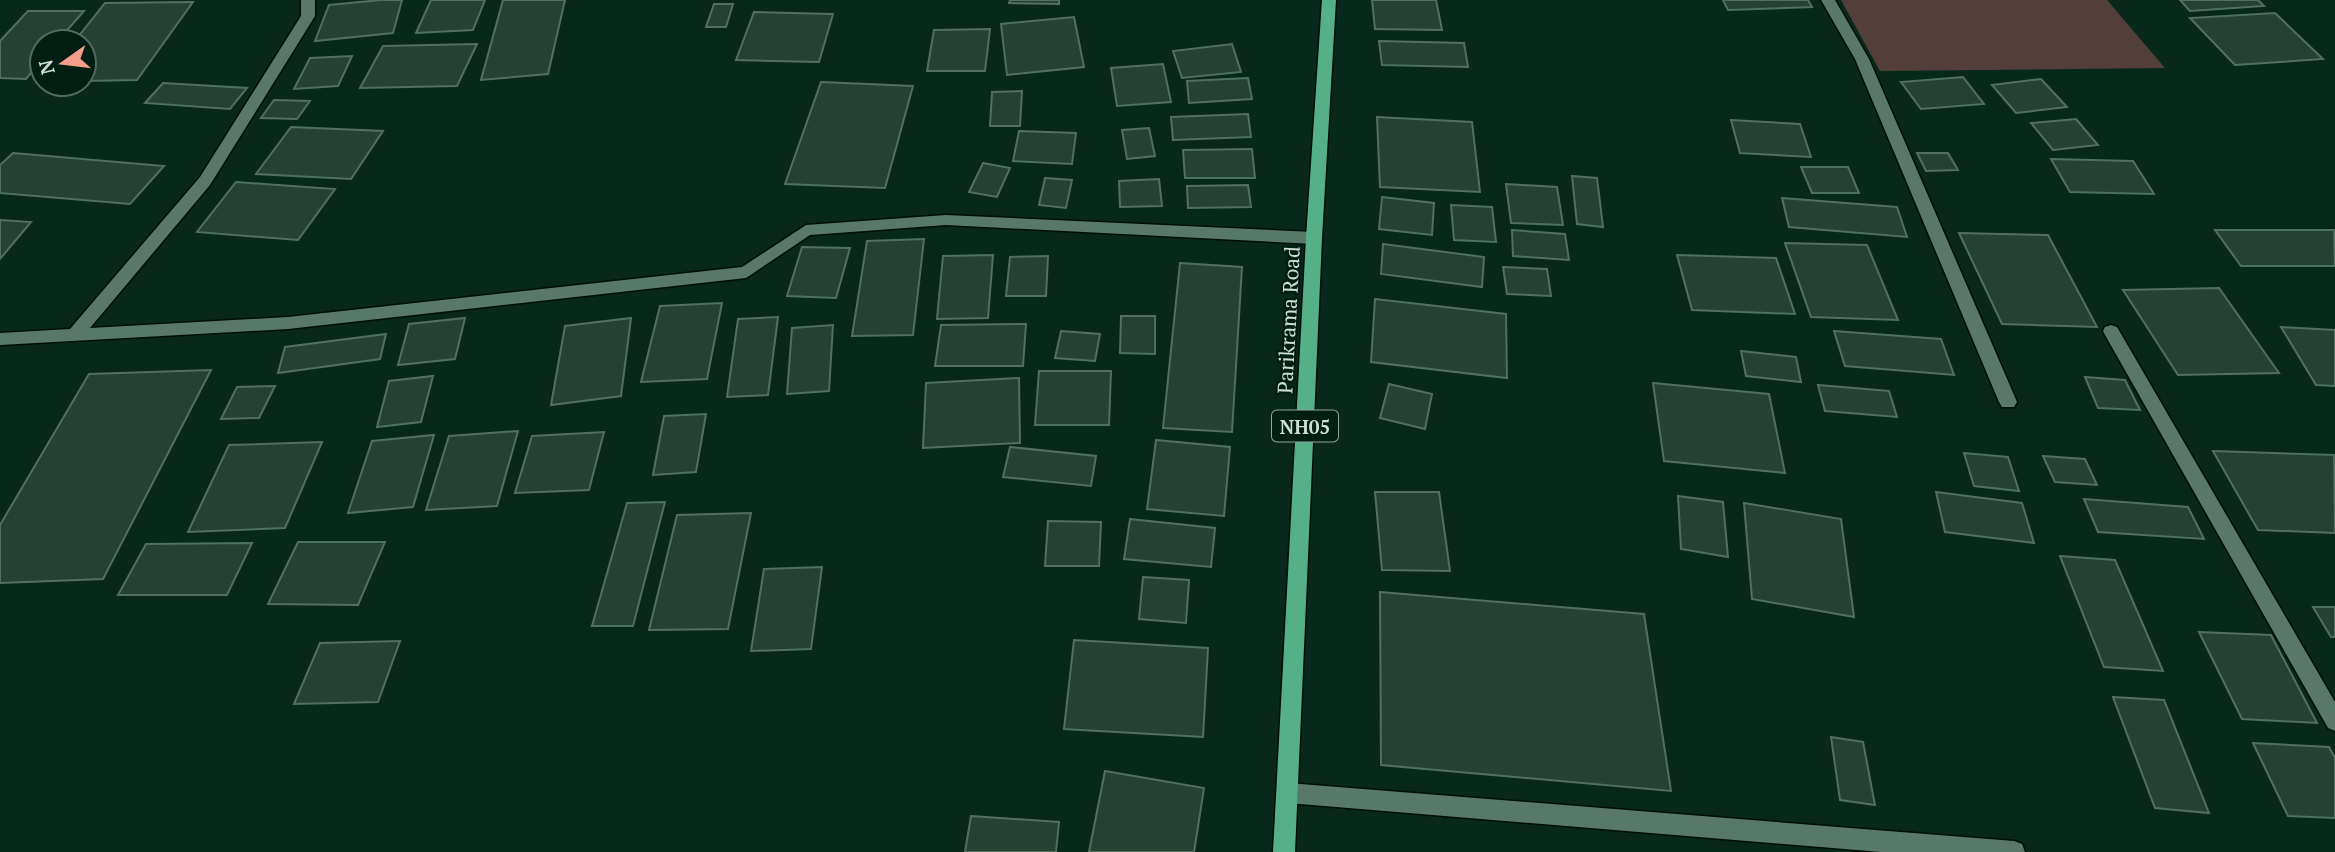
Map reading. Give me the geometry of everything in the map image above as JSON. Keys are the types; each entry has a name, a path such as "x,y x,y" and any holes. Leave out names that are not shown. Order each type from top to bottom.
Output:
{"main road":[{"name":"Parikrama Road","path":"1284,852 1314,238 1329,0"}],"street":[{"path":"74,335 205,181 308,16 308,0"},
{"path":"1828,0 1862,59 2008,402"},
{"path":"0,339 288,323 746,272 806,230 933,220 1314,238"},
{"path":"2111,331 2335,721"},
{"path":"1288,793 2014,852"}],"shaded area":[{"path":"1841,0 2107,0 2165,68 1880,71"}],"building":[{"path":"402,0 393,33 315,41 329,5"},
{"path":"431,0 485,0 473,30 416,33"},
{"path":"503,0 565,0 548,74 481,80"},
{"path":"1010,0 1059,0 1059,4 1009,3"},
{"path":"1372,0 1436,0 1442,30 1375,29"},
{"path":"1723,0 1808,0 1812,7 1728,10"},
{"path":"2180,0 2258,0 2264,6 2190,11"},
{"path":"193,2 137,80 98,81 98,28 85,28 105,3"},
{"path":"714,4 733,4 726,27 706,27"},
{"path":"28,11 84,11 69,28 28,28 26,79 0,78 0,41"},
{"path":"754,12 833,14 819,62 736,60"},
{"path":"2275,13 2323,59 2235,65 2190,18"},
{"path":"1074,17 1084,67 1007,75 1001,24"},
{"path":"990,29 985,71 927,71 934,30"},
{"path":"1379,41 1464,43 1468,67 1382,65"},
{"path":"477,44 457,86 360,88 383,46"},
{"path":"1232,44 1241,72 1182,78 1173,51"},
{"path":"352,56 338,86 294,89 310,58"},
{"path":"1163,64 1171,102 1117,106 1111,68"},
{"path":"1963,77 1984,104 1921,109 1901,82"},
{"path":"1248,78 1252,99 1189,103 1187,81"},
{"path":"2041,79 2067,107 2016,113 1992,85"},
{"path":"821,82 913,86 885,188 785,184"},
{"path":"163,83 247,88 230,109 145,103"},
{"path":"1022,91 1020,126 990,126 992,92"},
{"path":"274,100 310,101 297,119 261,118"},
{"path":"1248,114 1251,137 1173,140 1171,117"},
{"path":"1377,117 1472,122 1480,192 1380,187"},
{"path":"2076,119 2098,145 2053,150 2031,123"},
{"path":"1731,120 1800,124 1811,157 1740,153"},
{"path":"291,127 383,131 351,179 256,174"},
{"path":"1149,128 1155,156 1127,159 1122,130"},
{"path":"1019,131 1076,133 1072,164 1013,161"},
{"path":"1252,149 1255,178 1185,178 1183,150"},
{"path":"13,153 164,166 130,204 0,193 0,165"},
{"path":"1917,153 1948,153 1958,170 1926,171"},
{"path":"2051,159 2133,161 2154,194 2070,192"},
{"path":"983,163 1010,168 997,197 969,192"},
{"path":"1801,167 1848,167 1859,193 1812,193"},
{"path":"1572,176 1597,178 1603,227 1577,224"},
{"path":"1045,178 1072,180 1066,208 1039,205"},
{"path":"1159,179 1162,206 1120,207 1119,181"},
{"path":"236,182 335,189 298,240 197,232"},
{"path":"1506,184 1557,187 1563,225 1511,223"},
{"path":"1248,185 1251,207 1188,208 1187,186"},
{"path":"1382,197 1434,203 1432,235 1379,229"},
{"path":"1782,198 1897,207 1907,237 1789,227"},
{"path":"1451,205 1492,207 1496,242 1454,240"},
{"path":"0,220 31,222 0,259"},
{"path":"1512,230 1565,234 1569,260 1513,256"},
{"path":"2215,230 2334,230 2335,266 2241,266"},
{"path":"1959,233 2048,235 2097,327 2002,324"},
{"path":"924,239 913,335 852,336 867,241"},
{"path":"1785,243 1867,245 1898,320 1811,317"},
{"path":"1383,244 1484,257 1482,287 1381,274"},
{"path":"802,247 850,248 836,298 787,296"},
{"path":"993,255 988,318 937,319 943,256"},
{"path":"1677,255 1776,258 1795,314 1692,310"},
{"path":"1048,256 1046,296 1006,296 1010,257"},
{"path":"1180,263 1242,267 1232,432 1163,428"},
{"path":"1503,267 1547,269 1551,296 1507,294"},
{"path":"2219,288 2279,373 2178,375 2123,290"},
{"path":"1375,299 1506,314 1507,378 1371,362"},
{"path":"722,303 707,379 641,382 660,306"},
{"path":"1121,316 1155,316 1155,354 1120,353"},
{"path":"778,317 768,395 727,397 738,319"},
{"path":"465,318 455,359 398,365 409,324"},
{"path":"631,318 621,396 551,405 565,326"},
{"path":"1026,324 1023,366 935,366 941,325"},
{"path":"833,325 829,391 787,394 792,328"},
{"path":"2281,327 2335,330 2335,386 2316,385"},
{"path":"1061,331 1100,334 1095,361 1055,358"},
{"path":"1834,331 1941,339 1954,375 1845,366"},
{"path":"386,334 380,359 278,373 285,347"},
{"path":"1741,351 1796,357 1801,382 1746,376"},
{"path":"211,370 103,579 0,583 0,525 89,374"},
{"path":"1039,371 1111,371 1109,425 1035,425"},
{"path":"433,376 421,422 377,427 389,381"},
{"path":"2085,377 2125,380 2140,410 2098,408"},
{"path":"1019,378 1020,443 923,448 926,383"},
{"path":"1653,383 1769,394 1785,473 1664,461"},
{"path":"1389,384 1432,394 1425,429 1380,418"},
{"path":"1818,385 1889,391 1897,417 1825,411"},
{"path":"275,386 259,418 221,419 237,387"},
{"path":"706,414 696,472 653,475 664,416"},
{"path":"518,431 497,506 426,510 449,436"},
{"path":"604,432 589,490 515,493 532,436"},
{"path":"434,435 413,507 348,513 372,441"},
{"path":"1156,440 1230,447 1224,516 1147,509"},
{"path":"322,442 285,528 188,532 229,445"},
{"path":"1010,447 1096,456 1091,486 1003,477"},
{"path":"2213,451 2334,455 2335,533 2258,530"},
{"path":"1964,453 2008,457 2019,491 1974,486"},
{"path":"2043,456 2085,459 2097,485 2055,482"},
{"path":"1375,492 1439,492 1450,571 1382,570"},
{"path":"1936,492 2022,503 2034,543 1945,532"},
{"path":"1678,496 1723,502 1728,557 1681,549"},
{"path":"2084,499 2188,507 2204,539 2098,532"},
{"path":"665,502 633,626 592,626 627,503"},
{"path":"1744,503 1841,519 1854,617 1752,599"},
{"path":"751,513 728,629 649,630 677,515"},
{"path":"1130,519 1215,528 1211,567 1124,559"},
{"path":"1048,521 1101,522 1099,566 1045,566"},
{"path":"298,542 385,542 358,605 268,604"},
{"path":"252,543 227,595 118,595 146,544"},
{"path":"2060,556 2115,560 2163,671 2104,667"},
{"path":"822,567 811,649 751,651 764,569"},
{"path":"1143,577 1189,580 1186,623 1139,619"},
{"path":"1380,592 1644,614 1671,791 1381,765"},
{"path":"2313,607 2335,607 2335,637 2331,637"},
{"path":"2199,632 2271,635 2317,723 2242,719"},
{"path":"1074,640 1208,648 1203,737 1064,729"},
{"path":"400,641 378,702 294,704 320,643"},
{"path":"2113,697 2164,700 2209,813 2155,808"},
{"path":"1831,737 1863,742 1875,805 1840,800"},
{"path":"2253,743 2329,747 2335,758 2335,818 2288,816"},
{"path":"1105,771 1204,788 1194,852 1089,852"},
{"path":"971,816 1059,822 1056,852 965,852"}]}
